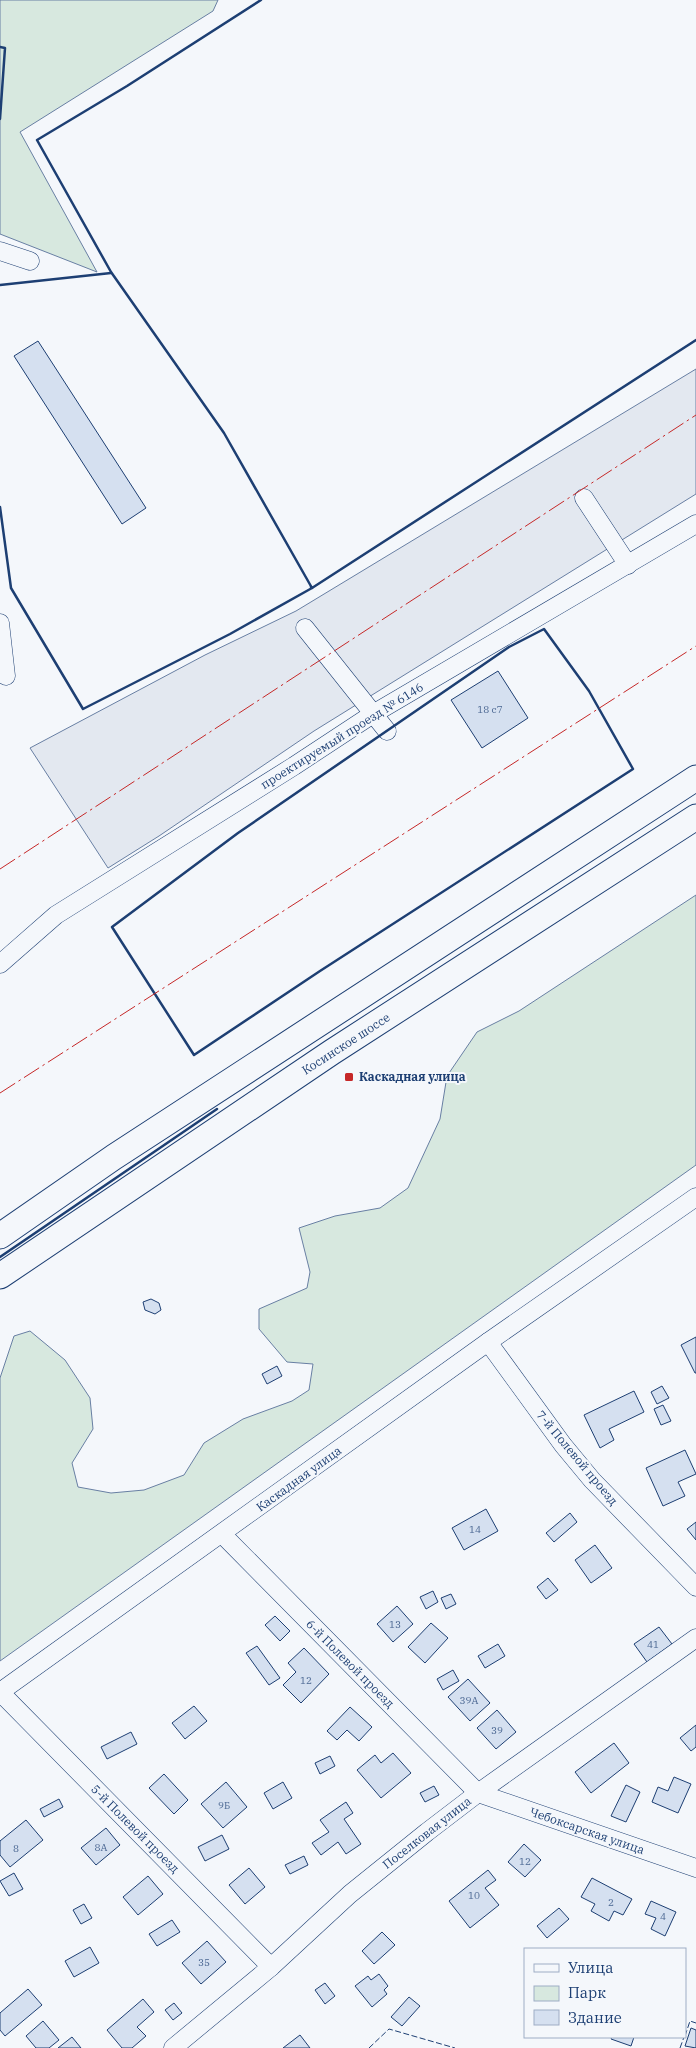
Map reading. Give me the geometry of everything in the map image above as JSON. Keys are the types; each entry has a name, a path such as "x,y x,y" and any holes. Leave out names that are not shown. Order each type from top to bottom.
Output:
{"highway":[{"path":"0,1236 114,1157 696,778"},
{"name":"Косинское шоссе","path":"0,1276 332,1052 696,817"}],"street":[{"path":"0,251 30,261"},
{"path":"584,498 628,565"},
{"name":"проектируемый проезд № 6146","path":"0,964 56,915 294,766 373,714 696,524"},
{"path":"0,623 6,676"},
{"path":"305,628 386,731"},
{"name":"Каскадная улица","path":"0,1692 488,1342 696,1197"},
{"name":"7-й Полевой проезд","path":"488,1342 563,1446 592,1480 696,1587"},
{"name":"6-й Полевой проезд","path":"222,1534 478,1793"},
{"name":"Поселковая улица","path":"173,2048 270,1966 350,1894 478,1793 696,1638"},
{"name":"5-й Полевой проезд","path":"0,1692 270,1966"},
{"name":"Чебоксарская улица","path":"478,1793 696,1868"}],"green space":[{"path":"0,0 218,0 213,11 20,132 97,272 0,234"},
{"path":"696,895 696,1165 0,1661 0,1378 14,1336 30,1331 65,1360 90,1398 93,1429 72,1463 78,1487 111,1493 144,1490 184,1475 204,1443 243,1419 292,1401 309,1390 313,1364 287,1362 259,1329 259,1309 307,1288 310,1272 299,1228 335,1216 380,1208 408,1188 440,1119 447,1076 477,1032 519,1011"}],"shaded area":[{"path":"696,369 696,494 314,731 159,836 108,868 30,748 205,655 296,611"}],"building":[{"path":"38,341 146,508 122,524 14,356"},
{"path":"498,671 528,718 482,748 451,700"},
{"path":"151,1299 159,1303 161,1310 155,1314 145,1310 143,1302"},
{"path":"696,1337 696,1373 695,1373 681,1345"},
{"path":"277,1366 282,1376 267,1384 262,1374"},
{"path":"662,1386 669,1398 657,1404 651,1392"},
{"path":"634,1391 644,1412 609,1429 614,1440 600,1448 584,1415"},
{"path":"663,1405 671,1421 661,1425 654,1409"},
{"path":"685,1450 696,1474 678,1482 685,1496 663,1506 646,1468"},
{"path":"486,1509 498,1531 464,1550 452,1528"},
{"path":"570,1513 577,1522 554,1542 546,1533"},
{"path":"696,1522 696,1540 687,1529"},
{"path":"595,1545 612,1568 591,1583 575,1560"},
{"path":"548,1578 558,1590 546,1599 537,1587"},
{"path":"433,1591 438,1602 426,1609 420,1597"},
{"path":"451,1594 456,1604 446,1609 441,1598"},
{"path":"397,1606 413,1624 393,1642 377,1624"},
{"path":"275,1616 290,1631 280,1641 265,1625"},
{"path":"431,1623 448,1638 425,1663 408,1647"},
{"path":"659,1627 672,1644 647,1662 634,1644"},
{"path":"498,1644 505,1656 485,1668 478,1656"},
{"path":"257,1646 280,1678 269,1685 246,1653"},
{"path":"304,1648 329,1674 301,1703 283,1685 296,1672 288,1663"},
{"path":"453,1670 459,1681 443,1690 437,1679"},
{"path":"468,1679 490,1703 470,1721 448,1697"},
{"path":"194,1706 207,1721 185,1739 172,1723"},
{"path":"350,1707 372,1727 359,1741 347,1730 337,1740 327,1731"},
{"path":"497,1710 516,1732 496,1749 477,1728"},
{"path":"696,1725 696,1747 691,1751 680,1738"},
{"path":"131,1732 137,1744 107,1759 101,1747"},
{"path":"614,1743 629,1763 591,1793 575,1772"},
{"path":"393,1753 411,1773 381,1798 357,1770 375,1755 381,1763"},
{"path":"330,1756 335,1766 320,1774 315,1763"},
{"path":"164,1774 188,1800 174,1814 149,1788"},
{"path":"674,1777 691,1784 678,1813 652,1802 658,1787 668,1791"},
{"path":"226,1782 247,1807 223,1828 201,1804"},
{"path":"283,1782 292,1798 273,1809 264,1793"},
{"path":"626,1785 640,1792 626,1822 611,1816"},
{"path":"434,1786 439,1795 425,1802 420,1793"},
{"path":"59,1799 63,1807 44,1817 40,1809"},
{"path":"346,1802 353,1813 344,1819 361,1844 346,1854 338,1842 321,1855 312,1843 329,1832 320,1820"},
{"path":"26,1820 43,1840 10,1867 0,1855 0,1841"},
{"path":"106,1828 120,1845 96,1865 81,1848"},
{"path":"222,1835 229,1849 205,1861 198,1847"},
{"path":"524,1844 541,1860 525,1877 508,1862"},
{"path":"304,1856 308,1865 290,1874 285,1865"},
{"path":"249,1868 265,1887 245,1904 229,1885"},
{"path":"488,1870 496,1880 485,1888 499,1905 470,1928 449,1901"},
{"path":"14,1873 23,1889 9,1896 0,1881"},
{"path":"148,1876 163,1894 138,1915 123,1897"},
{"path":"592,1878 632,1899 623,1915 614,1911 609,1921 591,1911 595,1904 581,1897"},
{"path":"651,1901 676,1912 665,1936 651,1929 656,1918 645,1914"},
{"path":"84,1904 92,1918 81,1924 73,1910"},
{"path":"559,1908 569,1919 547,1938 537,1926"},
{"path":"172,1920 180,1932 157,1946 149,1934"},
{"path":"382,1932 395,1945 374,1964 362,1951"},
{"path":"207,1941 226,1962 201,1984 182,1963"},
{"path":"90,1947 99,1963 74,1977 65,1961"},
{"path":"379,1974 388,1986 384,1990 387,1994 372,2007 355,1986 368,1976 371,1980"},
{"path":"325,1983 335,1996 325,2004 315,1990"},
{"path":"28,1989 42,2005 5,2036 0,2030 0,2013"},
{"path":"409,1997 420,2006 402,2026 391,2017"},
{"path":"143,1999 154,2012 137,2027 146,2036 132,2048 122,2048 107,2030"},
{"path":"174,2003 182,2013 173,2020 165,2010"},
{"path":"43,2021 59,2040 49,2048 36,2048 26,2036"},
{"path":"691,2028 696,2030 696,2048 685,2046"},
{"path":"300,2035 310,2048 283,2048"},
{"path":"72,2037 81,2048 58,2048"},
{"path":"612,2038 634,2038 631,2046"}],"fence":[{"path":"127,86 261,0"},
{"path":"686,2033 690,2021 696,2023"},
{"path":"369,2048 389,2029 455,2048"},
{"path":"680,2048 684,2038"}],"wall":[{"path":"261,0 127,86 37,140 111,272 224,433 312,588 696,340"},
{"path":"0,47 5,48 0,119"},
{"path":"0,285 111,273"},
{"path":"0,507 11,588 83,709 230,634 311,587"},
{"path":"544,629 589,691 633,769 320,971 194,1055 112,927 238,833 509,647 544,629"},
{"path":"0,1257 217,1109"}],"power":[{"path":"0,869 696,415"},
{"path":"0,1093 696,646"}],"place":[{"name":"Каскадная улица","path":"349,1077"}]}
